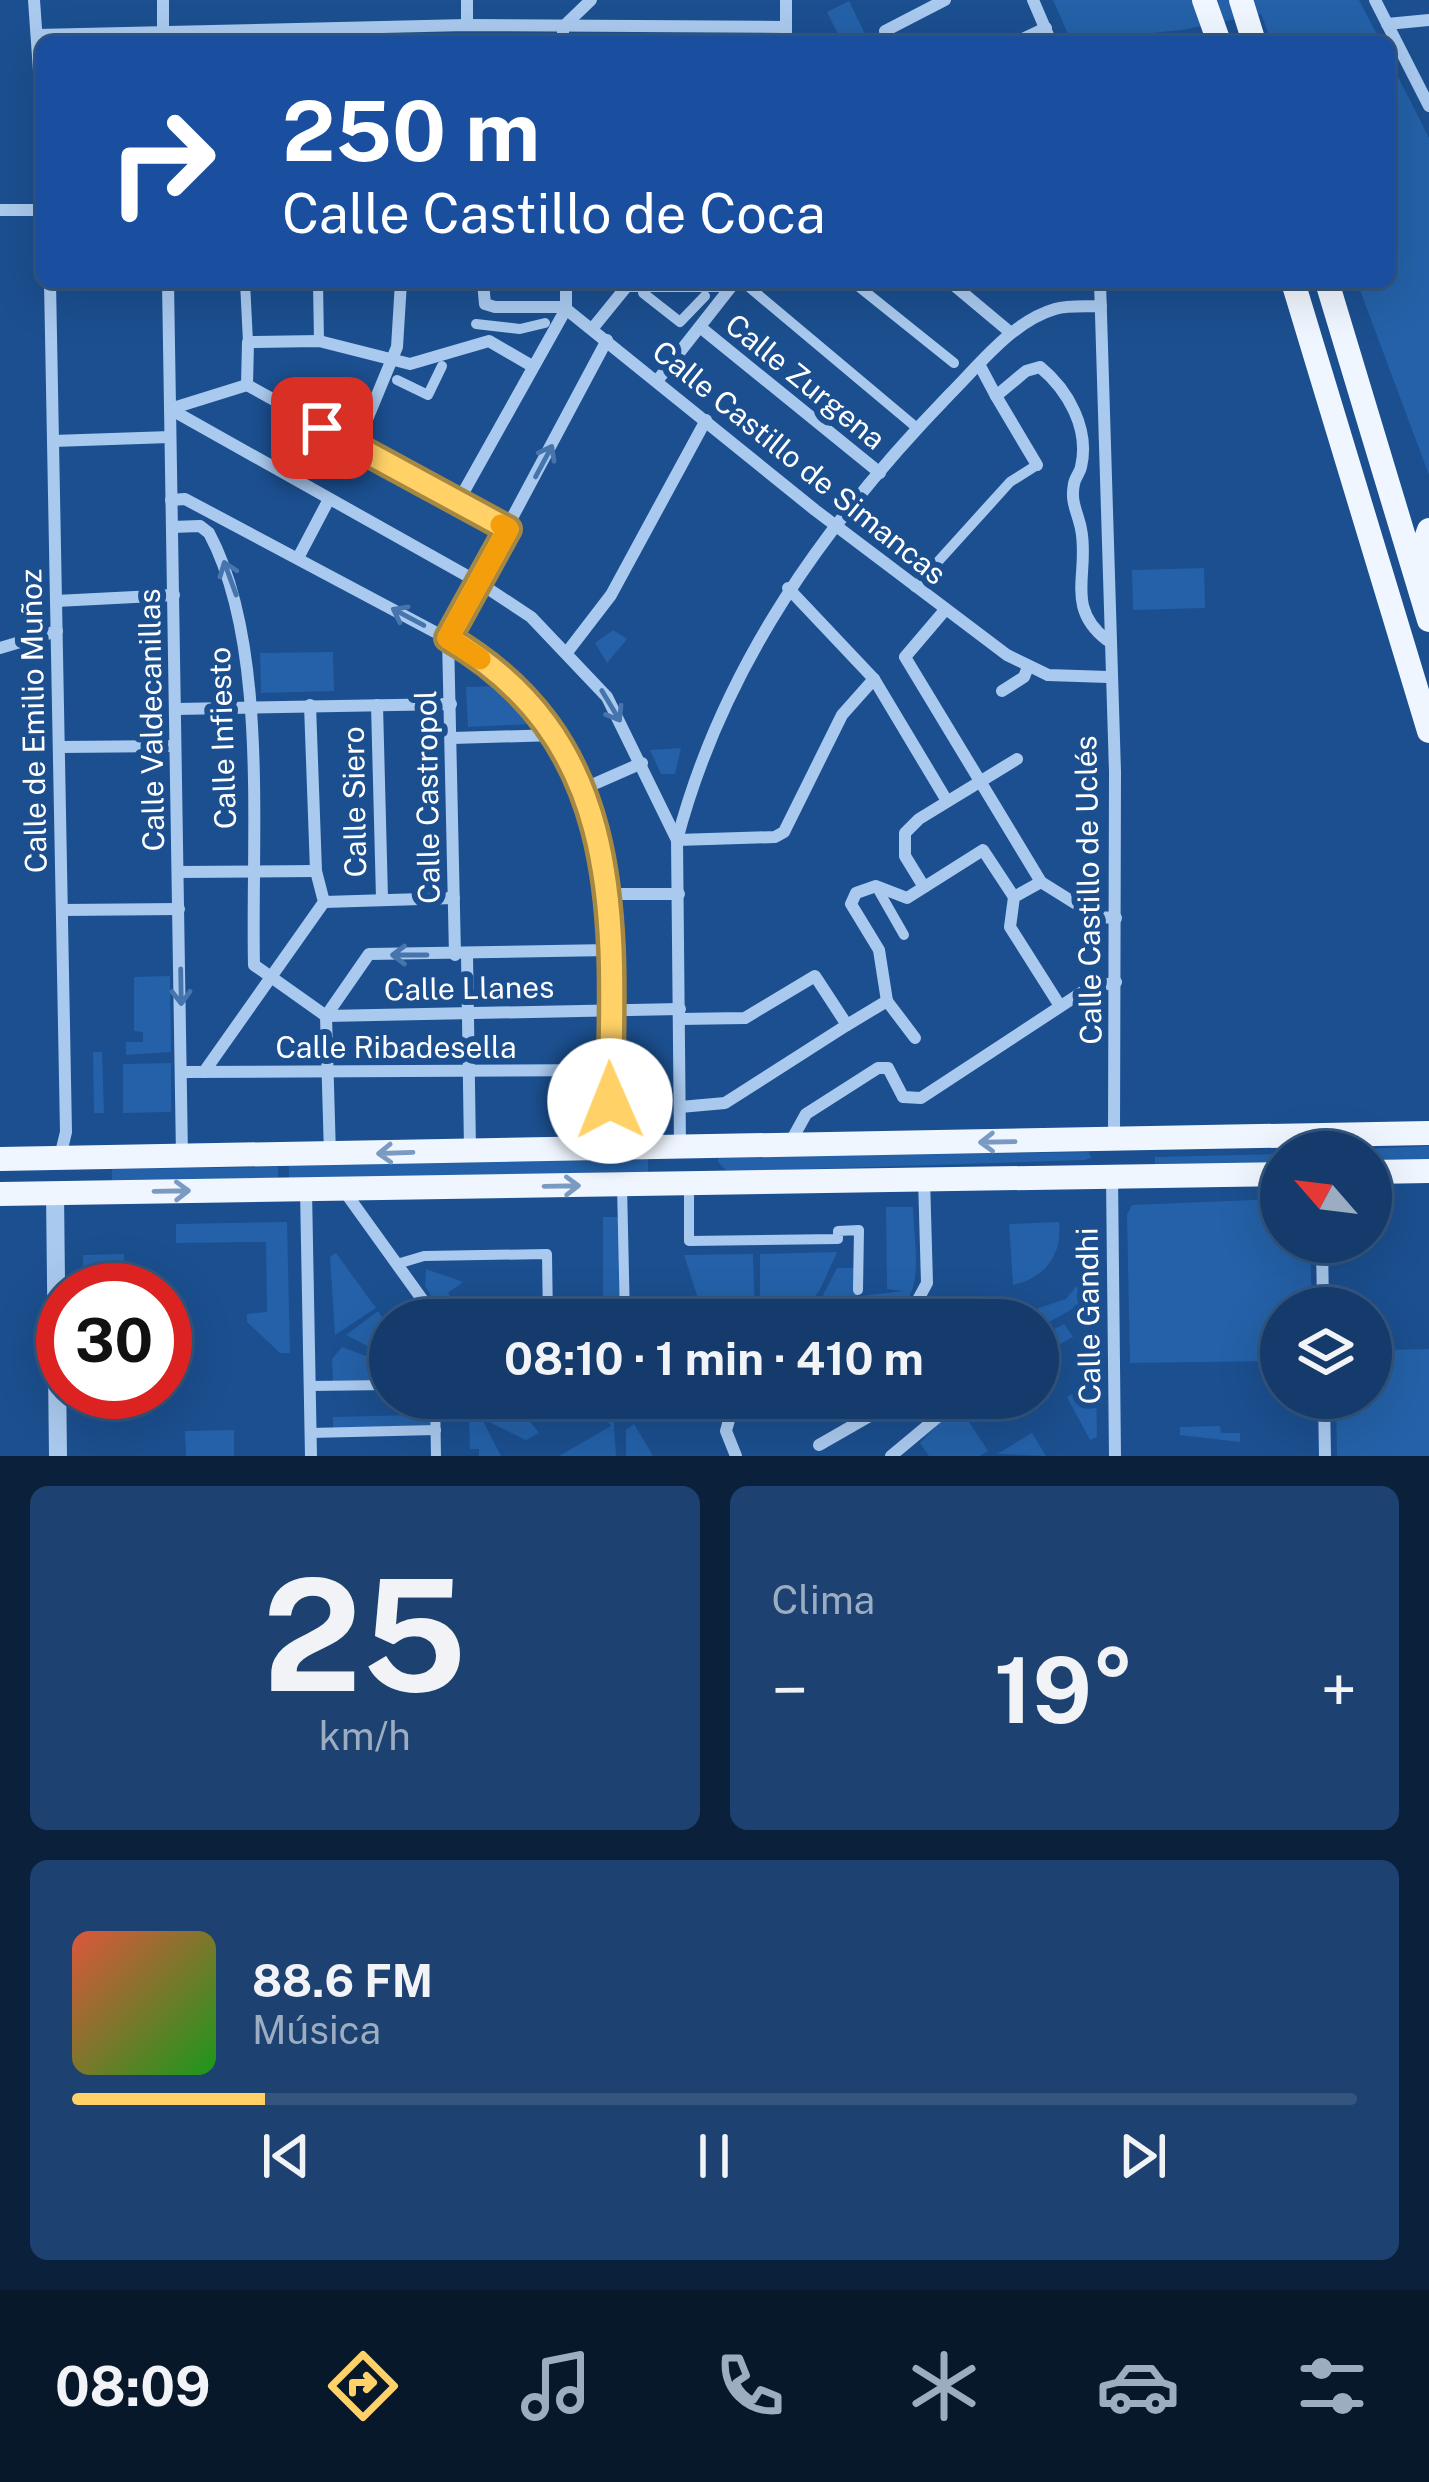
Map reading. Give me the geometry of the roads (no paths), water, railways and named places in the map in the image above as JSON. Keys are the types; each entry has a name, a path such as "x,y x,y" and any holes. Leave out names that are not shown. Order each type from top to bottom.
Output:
{"main road":[{"path":"1204,0 1217,36"},
{"path":"1241,0 1252,36"},
{"path":"1295,288 1429,731"},
{"path":"1329,288 1429,620"},
{"path":"1315,355 1342,404 1372,502 1402,530"},
{"path":"1429,528 1420,555 1429,588"},
{"path":"1392,1134 1429,1133"},
{"path":"0,1159 1260,1137"},
{"path":"1112,1175 1114,1140"},
{"path":"913,1179 940,1168 1091,1163 1114,1140"},
{"path":"680,1148 695,1170 717,1183"},
{"path":"1112,1175 1138,1151 1260,1150"},
{"path":"0,1183 45,1181 60,1158"},
{"path":"55,1193 60,1158"},
{"path":"1392,1172 1429,1171"},
{"path":"0,1194 1260,1174"}],"street":[{"path":"34,0 37,34 310,36 563,27 786,27"},
{"path":"163,0 163,36"},
{"path":"467,0 475,31"},
{"path":"563,36 563,27 591,0"},
{"path":"786,0 787,36"},
{"path":"885,31 945,0"},
{"path":"1033,0 1048,35"},
{"path":"1375,0 1394,36"},
{"path":"1388,24 1429,20"},
{"path":"1395,38 1429,106"},
{"path":"0,211 36,210"},
{"name":"Calle de Emilio Muñoz","path":"50,288 66,1132 60,1158"},
{"name":"Calle Valdecanillas","path":"168,288 182,1156"},
{"path":"245,288 247,385"},
{"path":"318,288 319,341"},
{"path":"356,446 393,362 402,315 401,288"},
{"path":"484,288 485,304 495,307 566,308"},
{"path":"458,502 566,308 566,288"},
{"path":"592,329 625,288"},
{"path":"657,381 733,288"},
{"path":"743,288 917,428"},
{"path":"860,288 954,364"},
{"path":"957,288 1011,333"},
{"name":"Calle Castillo de Uclés","path":"1100,288 1116,918 1114,1140"},
{"path":"644,293 680,322 705,296"},
{"path":"680,1148 677,840 716,722 788,588 834,525 917,428 1011,333 1055,309 1101,306"},
{"name":"Calle Castillo de Simancas","path":"566,308 834,525 1028,667 1048,675 1108,677"},
{"path":"476,324 520,329 544,323"},
{"name":"Calle Zurgena","path":"700,327 880,473"},
{"path":"448,638 608,340"},
{"path":"248,342 319,341 393,362 433,360 489,341 532,365"},
{"path":"914,587 1010,482 1037,464 979,364"},
{"path":"397,380 428,394 442,366"},
{"name":"Calle Castillo de Uclés","path":"996,396 1026,370 1040,367 1081,424 1082,467 1074,481 1083,555 1077,579 1084,616 1107,640"},
{"path":"170,409 247,385 508,529"},
{"path":"170,409 478,582 568,651 607,697 677,840"},
{"path":"568,651 611,596 706,420"},
{"path":"53,440 170,436"},
{"path":"171,500 185,499 448,638 496,671 556,735 586,788 605,857 610,1101"},
{"path":"298,558 328,501"},
{"name":"Calle Infiesto","path":"172,527 200,526 224,561 248,653 254,965 271,978"},
{"path":"1373,545 1402,530 1429,528"},
{"path":"788,588 874,679 947,801"},
{"path":"56,602 174,595"},
{"path":"945,610 905,657 1041,882 1097,916 1116,918"},
{"path":"0,648 57,632"},
{"name":"Calle Castropol","path":"448,638 454,898 469,1012 470,1151"},
{"path":"1002,691 1024,677 1028,667"},
{"path":"677,840 775,837 784,832 842,715 874,679"},
{"path":"176,709 451,704"},
{"path":"204,1072 324,902 316,872 310,705"},
{"name":"Calle Siero","path":"377,705 382,898"},
{"path":"452,738 556,735"},
{"path":"59,747 176,746"},
{"path":"924,887 905,856 905,833 947,801 1018,759"},
{"path":"586,788 642,764"},
{"path":"915,1038 887,1001 879,950 851,904 856,893 876,886 907,898 982,850 1014,897 1010,927 1060,1006"},
{"path":"178,872 316,872"},
{"path":"1014,897 1041,882"},
{"path":"876,886 904,935 916,926"},
{"path":"607,895 679,894"},
{"path":"324,902 454,898"},
{"path":"62,910 179,909"},
{"path":"330,1155 326,1016 369,954 610,950"},
{"name":"Calle Llanes","path":"326,1016 608,1010 745,1018 815,976 848,1025"},
{"path":"271,978 326,1016"},
{"path":"788,1146 806,1114 878,1068 888,1068 903,1097 921,1099 1087,989 1116,982"},
{"path":"680,1107 725,1103 887,1001"},
{"name":"Calle Ribadesella","path":"182,1072 611,1070"},
{"name":"Calle Gandhi","path":"1112,1175 1114,1456"},
{"path":"913,1179 927,1283 918,1299"},
{"path":"688,1184 689,1240 838,1239 838,1231 859,1230 858,1290"},
{"path":"622,1185 625,1299"},
{"path":"306,1190 311,1456"},
{"path":"344,1191 422,1299"},
{"path":"55,1193 58,1456"},
{"path":"397,1264 424,1256 547,1254 548,1299"},
{"path":"310,1386 369,1385"},
{"path":"436,1419 436,1456"},
{"path":"729,1419 726,1431 736,1456"},
{"path":"819,1445 864,1419"},
{"path":"891,1456 935,1419"},
{"path":"1324,1419 1324,1456"},
{"path":"310,1433 436,1430"}]}
